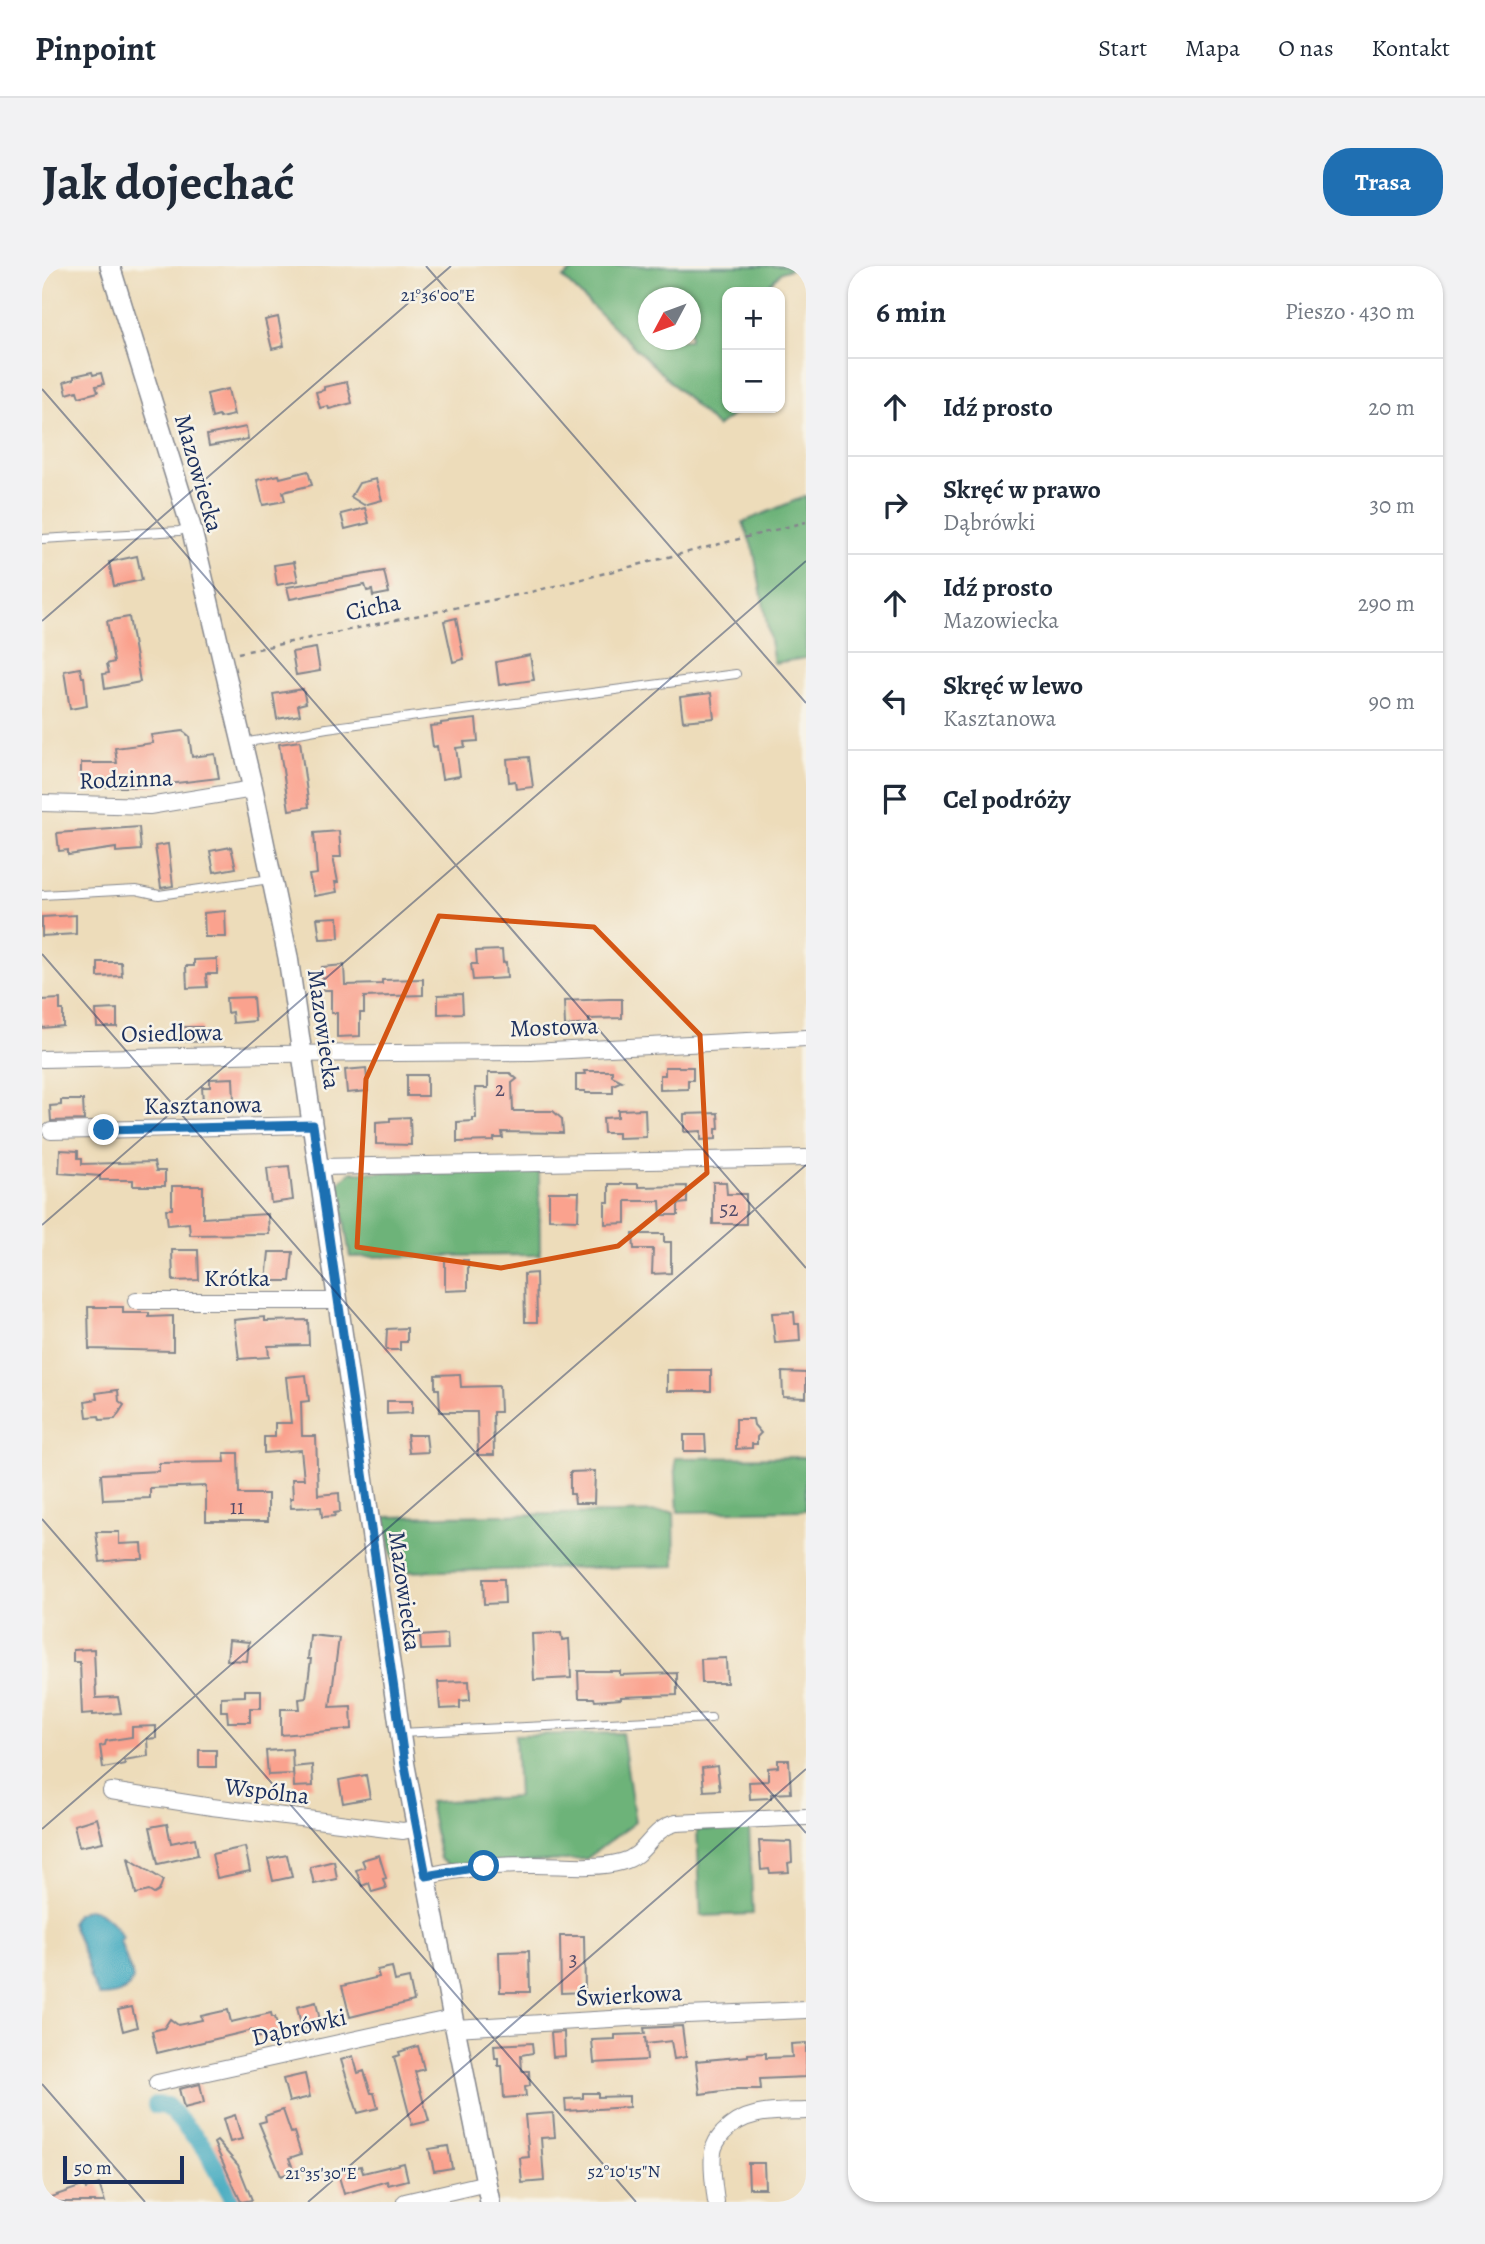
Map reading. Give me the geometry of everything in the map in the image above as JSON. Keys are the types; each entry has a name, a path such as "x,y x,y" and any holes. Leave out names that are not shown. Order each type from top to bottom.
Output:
{"street":[{"name":"Mazowiecka","path":"110,266 191,527 273,879 303,1054 415,1822"},
{"name":"Rodzinna","path":"42,803 149,806 253,789"},
{"name":"Mostowa","path":"303,1054 531,1052 806,1038"},
{"name":"Osiedlowa","path":"42,1059 303,1054"},
{"name":"Kasztanowa","path":"51,1131 313,1125"},
{"path":"319,1167 806,1158"},
{"name":"Krótka","path":"136,1301 338,1301"},
{"name":"Wspólna","path":"111,1791 212,1807 403,1831 415,1822"},
{"path":"426,1876 484,1866 585,1867 613,1864 635,1857 660,1829 676,1822 806,1817"},
{"path":"405,2202 489,2193 415,1822"},
{"name":"Świerkowa","path":"454,2023 806,2010"},
{"name":"Dąbrówki","path":"157,2084 454,2023"},
{"path":"716,2202 713,2150 725,2131 747,2116 806,2111"}],"lane":[{"path":"42,539 179,531 191,527"},
{"path":"241,743 378,721 736,674"},
{"path":"42,895 136,890 159,894 273,879"},
{"path":"400,1733 710,1718"}],"path":[{"name":"Cicha","path":"221,656 531,592 806,522"}],"highlighted area":[{"path":"439,916 594,927 700,1035 707,1173 618,1246 501,1268 357,1247 366,1079"}],"green space":[{"path":"579,266 800,266 781,272 768,287 722,287 722,413 735,413 717,427 563,278"},
{"path":"806,496 806,658 774,663 754,552 743,522"},
{"path":"351,1172 539,1172 540,1255 350,1257 338,1183"},
{"path":"806,1457 806,1510 678,1512 675,1458"},
{"path":"674,1512 675,1566 395,1572 385,1517"},
{"path":"622,1733 635,1822 586,1859 450,1866 440,1859 429,1802 518,1797 515,1735"},
{"path":"749,1828 753,1914 701,1916 697,1830"}],"water":[{"path":"88,1909 104,1915 123,1937 120,1941 133,1978 129,1987 120,1993 99,1996 90,1977 71,1922 76,1914"}],"building":[{"path":"278,317 284,346 272,349 265,320"},
{"path":"92,372 93,375 101,373 104,384 96,386 98,392 79,397 77,391 67,394 64,382 74,379 74,376"},
{"path":"347,382 352,403 329,409 328,406 320,408 316,392 324,390 324,387"},
{"path":"228,389 234,415 212,418 207,394"},
{"path":"246,427 248,439 209,446 207,435"},
{"path":"308,471 312,485 283,492 285,501 263,505 257,480"},
{"path":"376,479 382,500 364,505 351,497 359,483"},
{"path":"365,508 369,523 345,529 341,514"},
{"path":"137,556 142,580 114,586 109,562"},
{"path":"294,562 298,581 277,585 274,565"},
{"path":"384,571 389,593 373,596 372,590 367,591 365,585 290,599 287,587"},
{"path":"129,617 140,682 105,689 103,674 109,673 107,664 114,662 107,621"},
{"path":"456,618 464,659 453,662 444,621"},
{"path":"316,648 320,671 296,675 292,652"},
{"path":"530,655 534,680 499,685 496,662"},
{"path":"80,668 84,677 87,706 70,709 64,671"},
{"path":"303,689 306,703 298,705 300,715 277,719 273,694"},
{"path":"711,693 714,718 683,721 680,697"},
{"path":"476,719 478,741 464,742 465,747 456,748 460,776 442,779 437,746 433,747 430,726"},
{"path":"183,731 189,736 192,757 215,754 219,778 143,787 81,787 81,763 117,763 115,748 153,743 151,735"},
{"path":"300,741 309,807 289,810 279,744"},
{"path":"529,757 533,787 516,789 515,781 509,782 507,759"},
{"path":"139,827 141,850 116,852 116,848 68,855 68,850 59,851 57,833"},
{"path":"339,831 341,857 333,857 338,882 335,882 337,892 314,896 309,875 317,874 314,833"},
{"path":"168,844 173,886 161,888 155,846"},
{"path":"231,847 236,868 214,872 210,851"},
{"path":"225,911 226,937 205,937 204,913"},
{"path":"76,915 76,934 42,936 42,917"},
{"path":"338,917 339,938 320,939 317,918"},
{"path":"502,950 507,978 473,980 471,964 477,964 476,951"},
{"path":"217,959 217,974 206,974 207,987 187,988 186,966 194,966 194,960"},
{"path":"98,962 121,962 122,976 98,977"},
{"path":"344,965 345,985 382,984 382,980 423,979 423,995 364,997 364,1013 360,1013 360,1036 337,1037 337,1013 331,1013 331,990 323,990 322,967"},
{"path":"462,994 463,1013 438,1014 438,995"},
{"path":"253,997 255,1021 233,1023 232,1012 227,1013 226,998"},
{"path":"60,999 63,1026 42,1028 42,1000"},
{"path":"622,999 622,1018 589,1019 589,1024 565,1026 564,1001"},
{"path":"117,1009 117,1027 97,1027 96,1010"},
{"path":"173,1027 202,1027 202,1042 173,1041"},
{"path":"665,1067 693,1067 693,1080 688,1080 688,1089 660,1090 660,1075 665,1075"},
{"path":"366,1068 368,1091 347,1093 345,1070"},
{"path":"584,1071 612,1071 612,1076 622,1081 613,1085 613,1093 576,1091 576,1074 585,1074"},
{"path":"488,1073 510,1073 517,1079 512,1083 513,1111 553,1111 562,1119 563,1133 502,1132 503,1138 494,1138 494,1141 457,1142 457,1122 473,1121 473,1118 476,1118 475,1088 488,1088"},
{"path":"407,1075 427,1075 427,1096 407,1096"},
{"path":"233,1078 234,1100 203,1102 202,1087 210,1087 210,1079"},
{"path":"61,1100 83,1100 84,1120 51,1121 50,1106 61,1105"},
{"path":"645,1109 646,1137 618,1138 618,1133 604,1133 603,1118 618,1117 618,1110"},
{"path":"718,1113 719,1129 716,1129 716,1139 701,1140 701,1131 684,1132 684,1114"},
{"path":"410,1117 411,1145 376,1144 376,1122"},
{"path":"60,1150 78,1151 82,1164 154,1162 156,1171 165,1171 165,1186 133,1186 133,1180 100,1180 100,1176 59,1173"},
{"path":"289,1166 293,1200 271,1203 267,1168"},
{"path":"713,1182 726,1182 727,1194 746,1194 746,1224 713,1224"},
{"path":"609,1184 638,1184 638,1187 687,1186 687,1203 678,1204 678,1215 661,1215 660,1201 626,1201 626,1223 605,1224 605,1202 609,1202"},
{"path":"172,1186 203,1186 203,1218 268,1214 269,1234 190,1235 189,1223 168,1225 166,1209 172,1209"},
{"path":"549,1192 579,1192 578,1220 549,1219"},
{"path":"633,1234 664,1234 664,1242 671,1242 671,1273 652,1274 653,1249 634,1249"},
{"path":"172,1250 198,1250 199,1280 173,1281"},
{"path":"269,1252 293,1252 290,1281 266,1281"},
{"path":"445,1260 468,1260 468,1290 445,1291"},
{"path":"536,1273 537,1322 525,1322 524,1274"},
{"path":"88,1307 123,1307 123,1313 149,1313 149,1317 173,1316 173,1351 89,1349"},
{"path":"794,1312 795,1324 799,1324 800,1341 775,1343 772,1313"},
{"path":"265,1317 265,1321 308,1320 309,1345 268,1346 269,1357 239,1359 234,1320"},
{"path":"407,1328 407,1342 400,1342 400,1350 386,1350 387,1329"},
{"path":"667,1370 711,1370 711,1391 667,1391"},
{"path":"782,1372 806,1373 806,1398 783,1397"},
{"path":"460,1374 461,1387 499,1386 500,1412 493,1412 494,1455 478,1455 477,1412 440,1412 435,1375"},
{"path":"306,1375 309,1401 301,1402 302,1436 316,1436 318,1495 339,1493 340,1512 334,1513 335,1516 322,1517 321,1507 291,1508 292,1479 304,1479 301,1450 264,1453 264,1437 275,1437 275,1423 291,1423 286,1377"},
{"path":"118,1390 119,1401 124,1405 115,1419 87,1417 85,1401 97,1399 96,1393"},
{"path":"387,1401 412,1401 412,1413 387,1414"},
{"path":"736,1419 753,1419 754,1425 761,1433 757,1437 757,1444 752,1444 752,1448 736,1449"},
{"path":"407,1435 426,1435 428,1452 409,1453"},
{"path":"684,1435 705,1435 706,1451 684,1451"},
{"path":"224,1453 238,1453 239,1494 268,1494 268,1521 206,1521 206,1486 150,1488 150,1498 103,1500 101,1474 159,1471 159,1463 225,1462"},
{"path":"595,1471 594,1503 575,1503 574,1494 570,1494 570,1472"},
{"path":"96,1532 119,1532 119,1544 142,1543 143,1559 100,1562"},
{"path":"483,1579 504,1579 505,1603 484,1604"},
{"path":"561,1633 562,1640 569,1639 571,1678 534,1680 532,1634"},
{"path":"447,1634 448,1649 421,1650 420,1636"},
{"path":"310,1635 339,1638 330,1707 351,1706 352,1729 281,1735 281,1709 300,1709 299,1699 306,1698 311,1659 308,1659"},
{"path":"229,1640 249,1642 247,1661 227,1660"},
{"path":"94,1649 96,1698 118,1697 121,1713 82,1714 80,1662 73,1662 73,1650"},
{"path":"726,1658 727,1683 702,1683 701,1659"},
{"path":"578,1671 620,1671 620,1675 677,1673 677,1695 595,1701 594,1698 579,1698"},
{"path":"469,1681 470,1700 460,1701 460,1708 440,1709 438,1682"},
{"path":"245,1690 261,1690 261,1708 250,1708 250,1722 228,1722 227,1711 221,1711 221,1697 245,1696"},
{"path":"156,1726 156,1738 147,1739 148,1756 124,1760 125,1764 103,1768 100,1746 105,1745 106,1741 132,1737 132,1727"},
{"path":"292,1749 293,1774 268,1775 266,1751"},
{"path":"199,1750 216,1750 216,1767 199,1767"},
{"path":"778,1760 789,1760 791,1793 750,1799 749,1782 768,1781 768,1768 778,1767"},
{"path":"312,1765 313,1786 294,1787 293,1767"},
{"path":"717,1766 720,1790 704,1791 702,1768"},
{"path":"366,1775 370,1798 343,1803 339,1780"},
{"path":"97,1818 103,1842 79,1847 74,1825"},
{"path":"167,1824 171,1843 195,1838 198,1855 158,1864 150,1827"},
{"path":"759,1841 791,1842 792,1862 788,1863 789,1872 770,1873 769,1869 761,1870"},
{"path":"245,1847 250,1871 217,1878 212,1854"},
{"path":"287,1855 292,1877 273,1881 268,1859"},
{"path":"379,1855 386,1888 372,1892 369,1883 362,1886 356,1870 365,1867 362,1860"},
{"path":"128,1858 163,1880 159,1891 154,1894 149,1891 136,1894"},
{"path":"334,1861 337,1879 314,1884 310,1867"},
{"path":"560,1936 584,1936 585,1992 561,1993"},
{"path":"529,1951 530,1992 500,1992 499,1952"},
{"path":"392,1967 395,1981 409,1978 414,2001 350,2017 342,1986 379,1977 377,1970"},
{"path":"316,2002 321,2025 302,2029 297,2007"},
{"path":"132,2007 137,2027 123,2031 118,2010"},
{"path":"228,2010 231,2022 271,2013 272,2017 275,2017 279,2033 255,2038 253,2030 157,2053 152,2031 164,2028 170,2019 178,2025 202,2020 201,2016"},
{"path":"682,2026 686,2057 674,2059 671,2041 646,2044 645,2037 647,2060 594,2063 592,2040 615,2039 615,2035 645,2034 644,2028"},
{"path":"564,2032 565,2056 553,2057 551,2033"},
{"path":"532,2043 533,2053 521,2055 522,2071 529,2071 530,2086 525,2087 526,2096 504,2098 502,2066 498,2066 494,2045"},
{"path":"806,2043 806,2077 760,2079 761,2089 700,2094 696,2061 766,2053 766,2058 792,2057 791,2044"},
{"path":"418,2046 424,2069 415,2072 429,2121 412,2125 394,2057 400,2055 399,2052"},
{"path":"353,2056 358,2073 364,2071 378,2108 358,2113 341,2060"},
{"path":"305,2074 310,2097 289,2102 283,2079"},
{"path":"200,2084 204,2103 184,2108 179,2089"},
{"path":"583,2093 598,2093 598,2097 629,2096 629,2107 566,2111 565,2099 583,2098"},
{"path":"283,2110 301,2154 289,2158 294,2171 281,2176 259,2123 266,2121 265,2116"},
{"path":"553,2113 555,2137 541,2138 544,2181 522,2183 520,2158 529,2157 525,2115"},
{"path":"235,2115 242,2139 230,2142 223,2119"},
{"path":"217,2141 238,2165 252,2200 241,2202 214,2143"},
{"path":"448,2146 452,2168 434,2171 429,2149"},
{"path":"404,2163 408,2180 388,2185 387,2181 344,2194 338,2173 361,2166 363,2173"},
{"path":"748,2163 764,2163 765,2188 749,2188"},
{"path":"99,2184 105,2202 42,2200 85,2185 86,2189"}],"waterway":[{"path":"156,2105 167,2106 205,2148 235,2202"}],"route":[{"path":"104,1130 313,1125 405,1766 426,1876 484,1866"}]}
